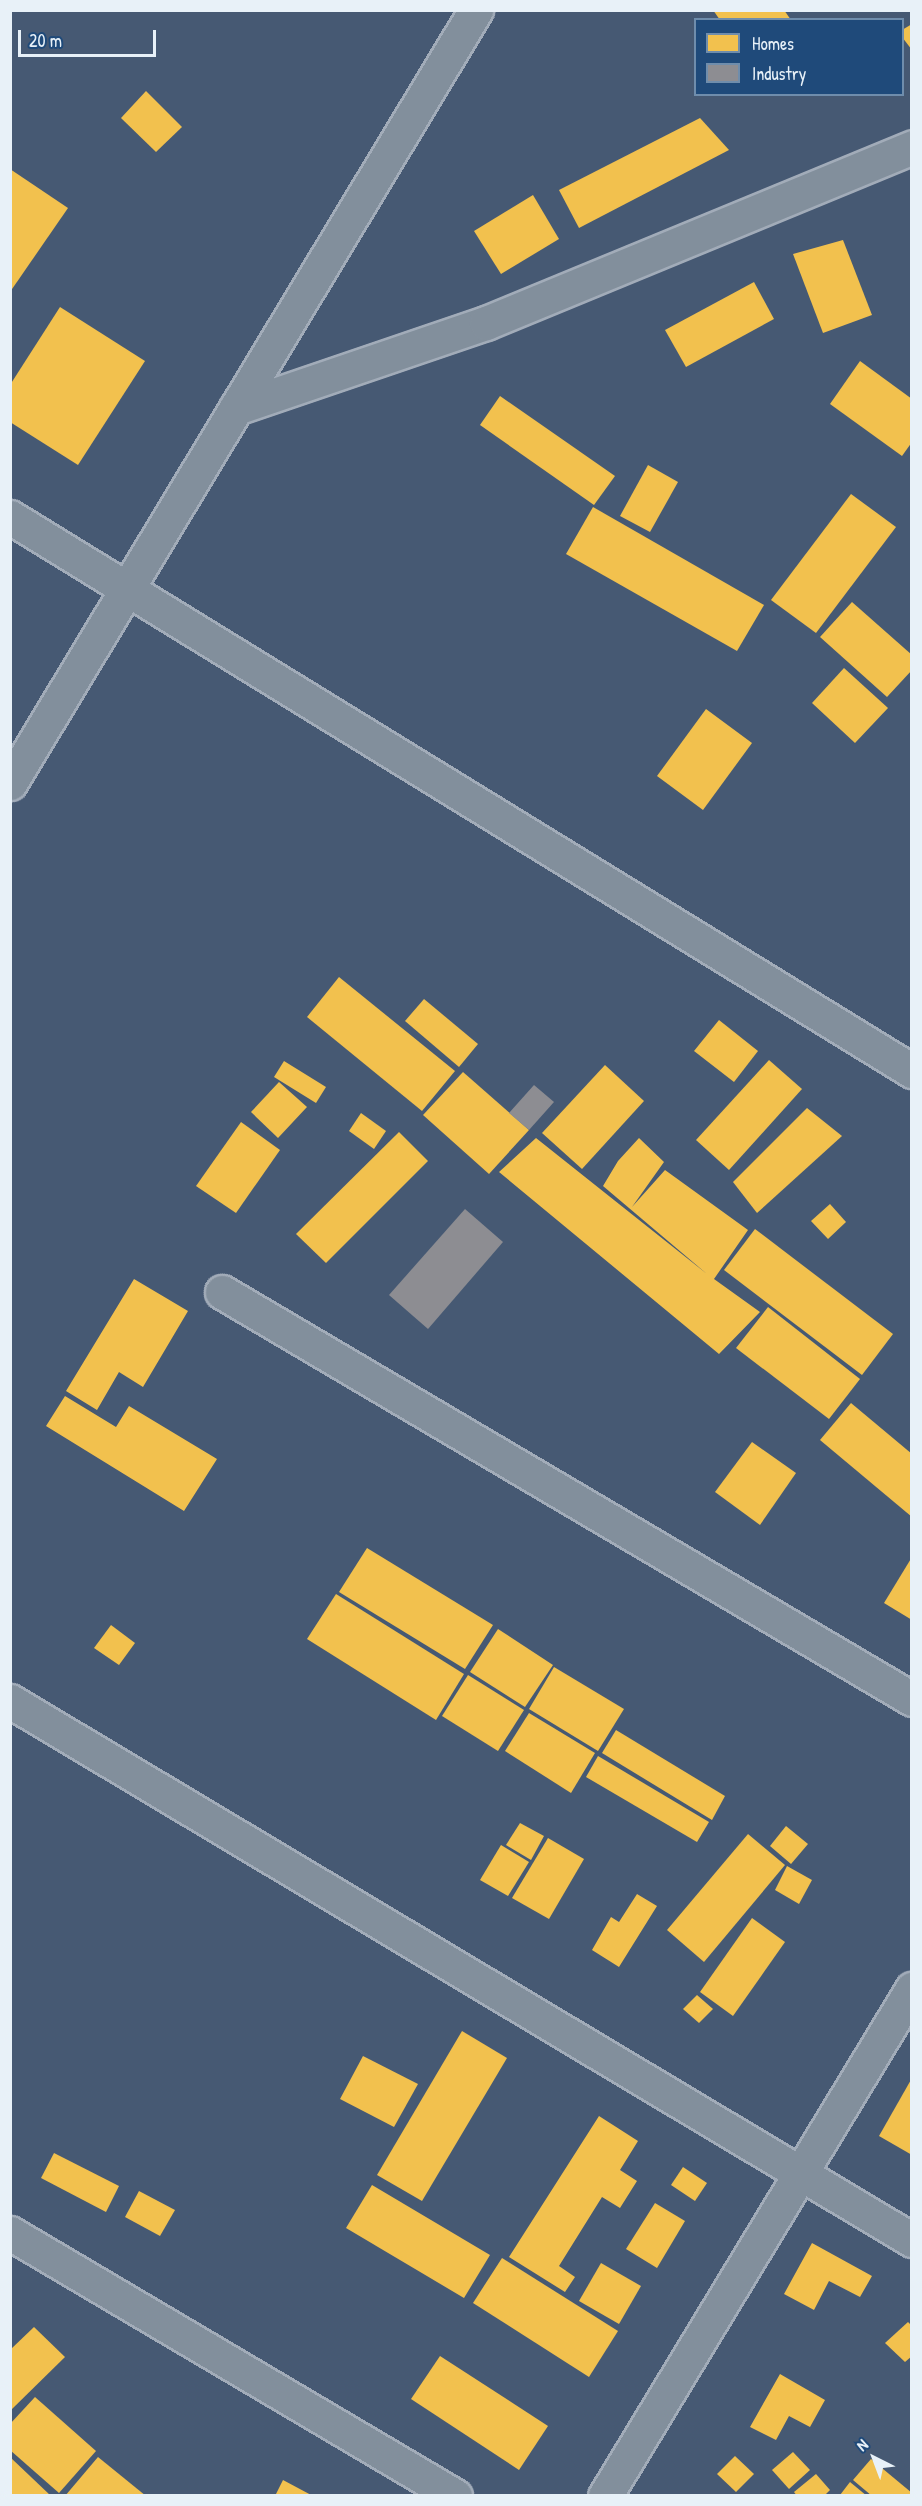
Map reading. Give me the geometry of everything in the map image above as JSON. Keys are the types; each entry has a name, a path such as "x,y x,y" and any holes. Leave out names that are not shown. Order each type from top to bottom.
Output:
{"street":[{"path":"10,783 476,10"},
{"path":"236,408 486,323 912,147"},
{"path":"10,517 912,1071"},
{"path":"222,1292 912,1699"},
{"path":"10,1701 912,2240"},
{"path":"605,2496 912,1989"},
{"path":"10,2234 454,2496"}],"building: Homes":[{"path":"713,10 784,10 790,18 719,18"},
{"path":"912,24 912,50 904,40 904,29"},
{"path":"146,91 182,127 156,152 121,118"},
{"path":"700,118 729,150 579,228 559,190"},
{"path":"10,169 68,208 10,292"},
{"path":"533,195 559,239 501,274 474,231"},
{"path":"843,240 872,315 823,333 793,254"},
{"path":"754,282 774,319 686,367 665,330"},
{"path":"60,307 145,361 78,465 10,422 10,385"},
{"path":"860,361 912,399 912,442 902,456 830,404"},
{"path":"500,396 615,476 594,505 480,425"},
{"path":"648,465 678,482 650,532 620,516"},
{"path":"851,494 896,527 816,633 771,600"},
{"path":"593,507 764,605 737,651 566,554"},
{"path":"852,602 912,655 912,670 887,697 820,637"},
{"path":"844,668 888,708 855,743 812,703"},
{"path":"706,709 752,743 703,810 657,776"},
{"path":"339,977 455,1071 422,1111 307,1017"},
{"path":"424,999 478,1044 459,1067 405,1021"},
{"path":"719,1020 758,1051 734,1082 694,1051"},
{"path":"769,1060 802,1089 729,1170 696,1140"},
{"path":"284,1061 326,1087 316,1103 274,1077"},
{"path":"605,1065 644,1101 582,1169 542,1133"},
{"path":"463,1072 529,1130 489,1174 423,1115"},
{"path":"279,1082 307,1107 278,1138 251,1112"},
{"path":"807,1108 842,1136 757,1213 733,1182"},
{"path":"361,1113 386,1131 374,1149 349,1131"},
{"path":"241,1122 280,1150 236,1213 196,1186"},
{"path":"399,1132 428,1161 326,1263 296,1234"},
{"path":"536,1138 707,1274 603,1186 618,1161 639,1138 664,1162 632,1207 665,1170 748,1230 714,1279 760,1312 719,1354 499,1172"},
{"path":"830,1204 846,1222 828,1239 811,1221"},
{"path":"755,1229 893,1334 862,1375 724,1270"},
{"path":"134,1279 188,1311 143,1387 119,1372 97,1410 66,1391"},
{"path":"768,1307 860,1379 829,1419 736,1348"},
{"path":"65,1396 116,1427 129,1406 217,1459 184,1511 46,1426"},
{"path":"851,1403 912,1454 912,1517 820,1440"},
{"path":"752,1442 796,1473 760,1525 715,1492"},
{"path":"367,1548 493,1625 465,1669 339,1592"},
{"path":"912,1557 912,1620 884,1603"},
{"path":"336,1594 464,1674 436,1720 307,1639"},
{"path":"111,1625 135,1643 119,1665 94,1648"},
{"path":"498,1629 553,1665 525,1707 470,1672"},
{"path":"554,1667 624,1709 598,1751 529,1709"},
{"path":"468,1675 524,1710 498,1751 442,1716"},
{"path":"529,1713 595,1753 571,1793 505,1751"},
{"path":"616,1730 725,1796 712,1820 602,1753"},
{"path":"598,1756 709,1822 697,1842 586,1777"},
{"path":"520,1823 544,1836 531,1860 506,1845"},
{"path":"786,1826 808,1844 791,1864 770,1846"},
{"path":"748,1834 785,1865 704,1962 667,1930"},
{"path":"548,1838 584,1859 549,1919 512,1898"},
{"path":"501,1845 529,1862 508,1896 480,1880"},
{"path":"787,1866 812,1880 799,1904 775,1890"},
{"path":"637,1894 657,1906 619,1967 592,1950 611,1917 619,1922"},
{"path":"752,1918 785,1942 733,2016 700,1992"},
{"path":"697,1995 713,2009 699,2023 683,2009"},
{"path":"462,2031 507,2058 422,2201 377,2175"},
{"path":"363,2056 418,2084 394,2127 340,2099"},
{"path":"912,2078 912,2155 879,2136"},
{"path":"599,2116 638,2141 620,2170 637,2181 620,2208 602,2197 559,2266 575,2277 565,2292 509,2257"},
{"path":"54,2153 119,2186 106,2212 41,2178"},
{"path":"683,2167 707,2183 695,2201 671,2185"},
{"path":"372,2185 490,2255 464,2298 346,2228"},
{"path":"139,2191 175,2210 160,2236 125,2217"},
{"path":"655,2203 685,2221 657,2268 626,2249"},
{"path":"812,2243 872,2276 860,2297 829,2281 814,2310 784,2294"},
{"path":"502,2258 618,2331 589,2377 473,2303"},
{"path":"601,2263 641,2286 619,2324 579,2301"},
{"path":"908,2322 912,2326 912,2356 905,2362 885,2343"},
{"path":"34,2327 65,2357 10,2411 10,2350"},
{"path":"440,2356 548,2426 519,2470 411,2399"},
{"path":"780,2374 825,2400 810,2427 789,2416 776,2440 750,2427"},
{"path":"35,2397 96,2451 59,2493 10,2450 10,2424"},
{"path":"793,2452 810,2470 789,2489 772,2470"},
{"path":"735,2456 754,2474 736,2492 717,2474"},
{"path":"10,2457 51,2496 10,2496"},
{"path":"98,2457 146,2496 65,2496"},
{"path":"871,2459 912,2493 912,2496 872,2496 853,2480"},
{"path":"816,2474 830,2490 824,2496 797,2496 794,2492"},
{"path":"283,2480 313,2496 275,2496"},
{"path":"850,2482 867,2496 840,2495"}],"building: Industry":[{"path":"534,1085 554,1102 529,1130 509,1113"},
{"path":"465,1209 503,1242 428,1329 389,1295"}]}
